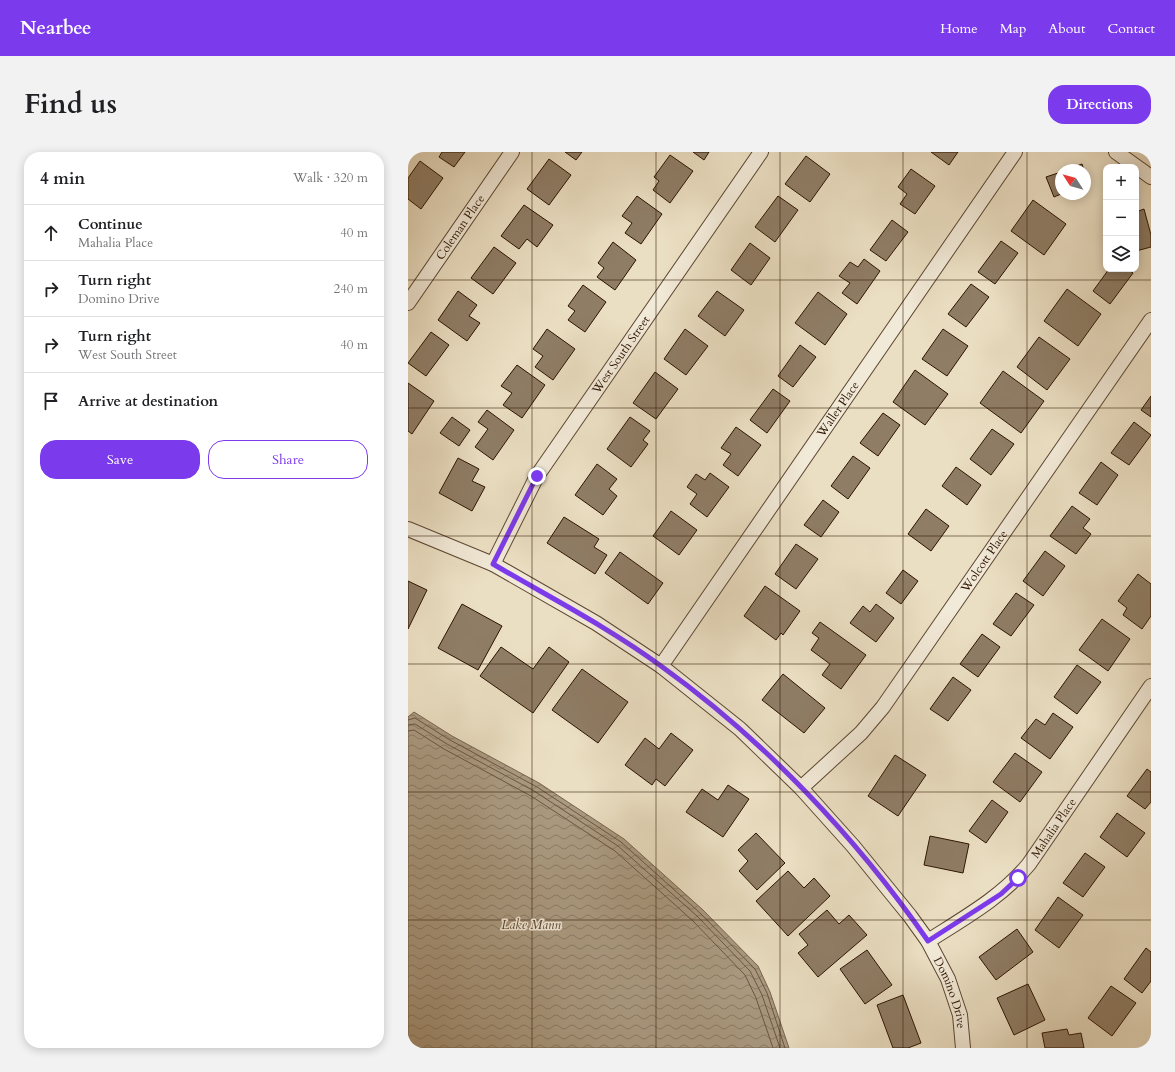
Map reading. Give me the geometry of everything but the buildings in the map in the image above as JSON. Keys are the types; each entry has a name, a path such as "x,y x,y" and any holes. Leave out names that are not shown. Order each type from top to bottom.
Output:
{"street":[{"name":"Coleman Place","path":"408,303 512,152"},
{"name":"West South Street","path":"493,564 537,476 761,152"},
{"name":"Waller Place","path":"661,666 1015,152"},
{"path":"1116,152 1151,177"},
{"name":"Wolcott Place","path":"802,788 861,733 883,707 1151,320"},
{"name":"Domino Drive","path":"408,529 493,564 596,623 661,666 740,729 802,788 853,846 910,916 928,941 948,979 960,1015 963,1048"},
{"name":"Mahalia Place","path":"928,941 1001,894 1018,878 1151,686"}],"water":[{"name":"Lake Mann","path":"414,712 452,736 539,783 624,839 703,910 758,966 770,992 789,1048 408,1048 408,717"}],"route":[{"path":"537,476 493,564 596,623 661,666 740,729 802,788 853,846 910,916 928,941 1001,894 1018,878"}]}
